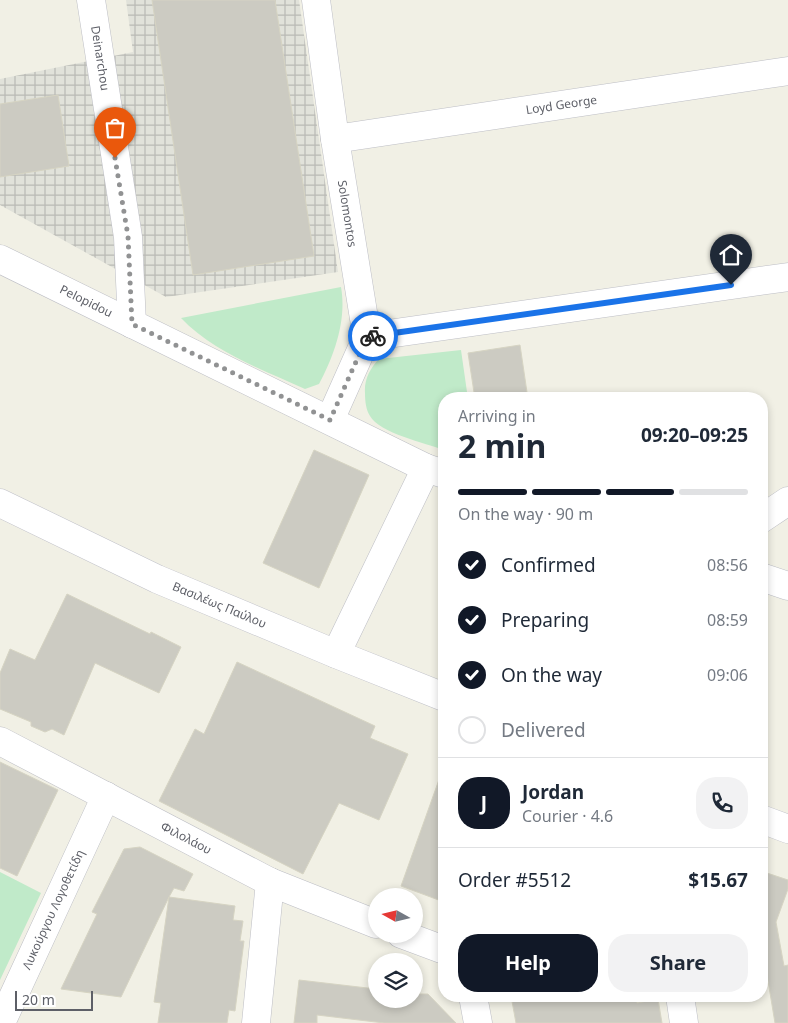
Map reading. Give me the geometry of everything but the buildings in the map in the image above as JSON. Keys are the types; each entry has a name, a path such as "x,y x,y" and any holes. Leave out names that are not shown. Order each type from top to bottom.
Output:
{"street":[{"name":"Deinarchou","path":"90,0 128,236 132,324"},
{"name":"Solomontos","path":"316,0 335,139 367,337"},
{"name":"Loyd George","path":"335,139 788,71"},
{"name":"Pelopidou","path":"0,260 435,471"},
{"path":"330,420 367,337 788,277"},
{"path":"336,654 435,471"},
{"path":"768,514 788,501"},
{"name":"Βασιλέως Παύλου","path":"0,503 157,579 438,695"},
{"path":"768,579 788,586"},
{"name":"Φιλολάου","path":"0,741 270,882 368,921"},
{"name":"Λυκούργου Λογοθετίδη","path":"1,1023 106,796"},
{"path":"768,822 788,830"},
{"path":"256,1023 270,882"},
{"path":"423,942 438,948"},
{"path":"474,1002 478,1023"},
{"path":"681,1002 684,1023"}],"shaded area":[{"path":"126,0 299,0 338,272 166,297 0,205 0,79 133,52"}],"green space":[{"path":"341,287 341,325 330,362 319,384 305,389 223,350 208,341 181,318"},
{"path":"461,350 467,392 438,392 438,448 383,428 370,416 365,388 370,370 379,359"},
{"path":"0,872 41,893 0,980"}],"way so far":[{"path":"115,158 128,236 132,324 330,420 367,337 373,336"}],"route":[{"path":"373,336 731,285"}]}
